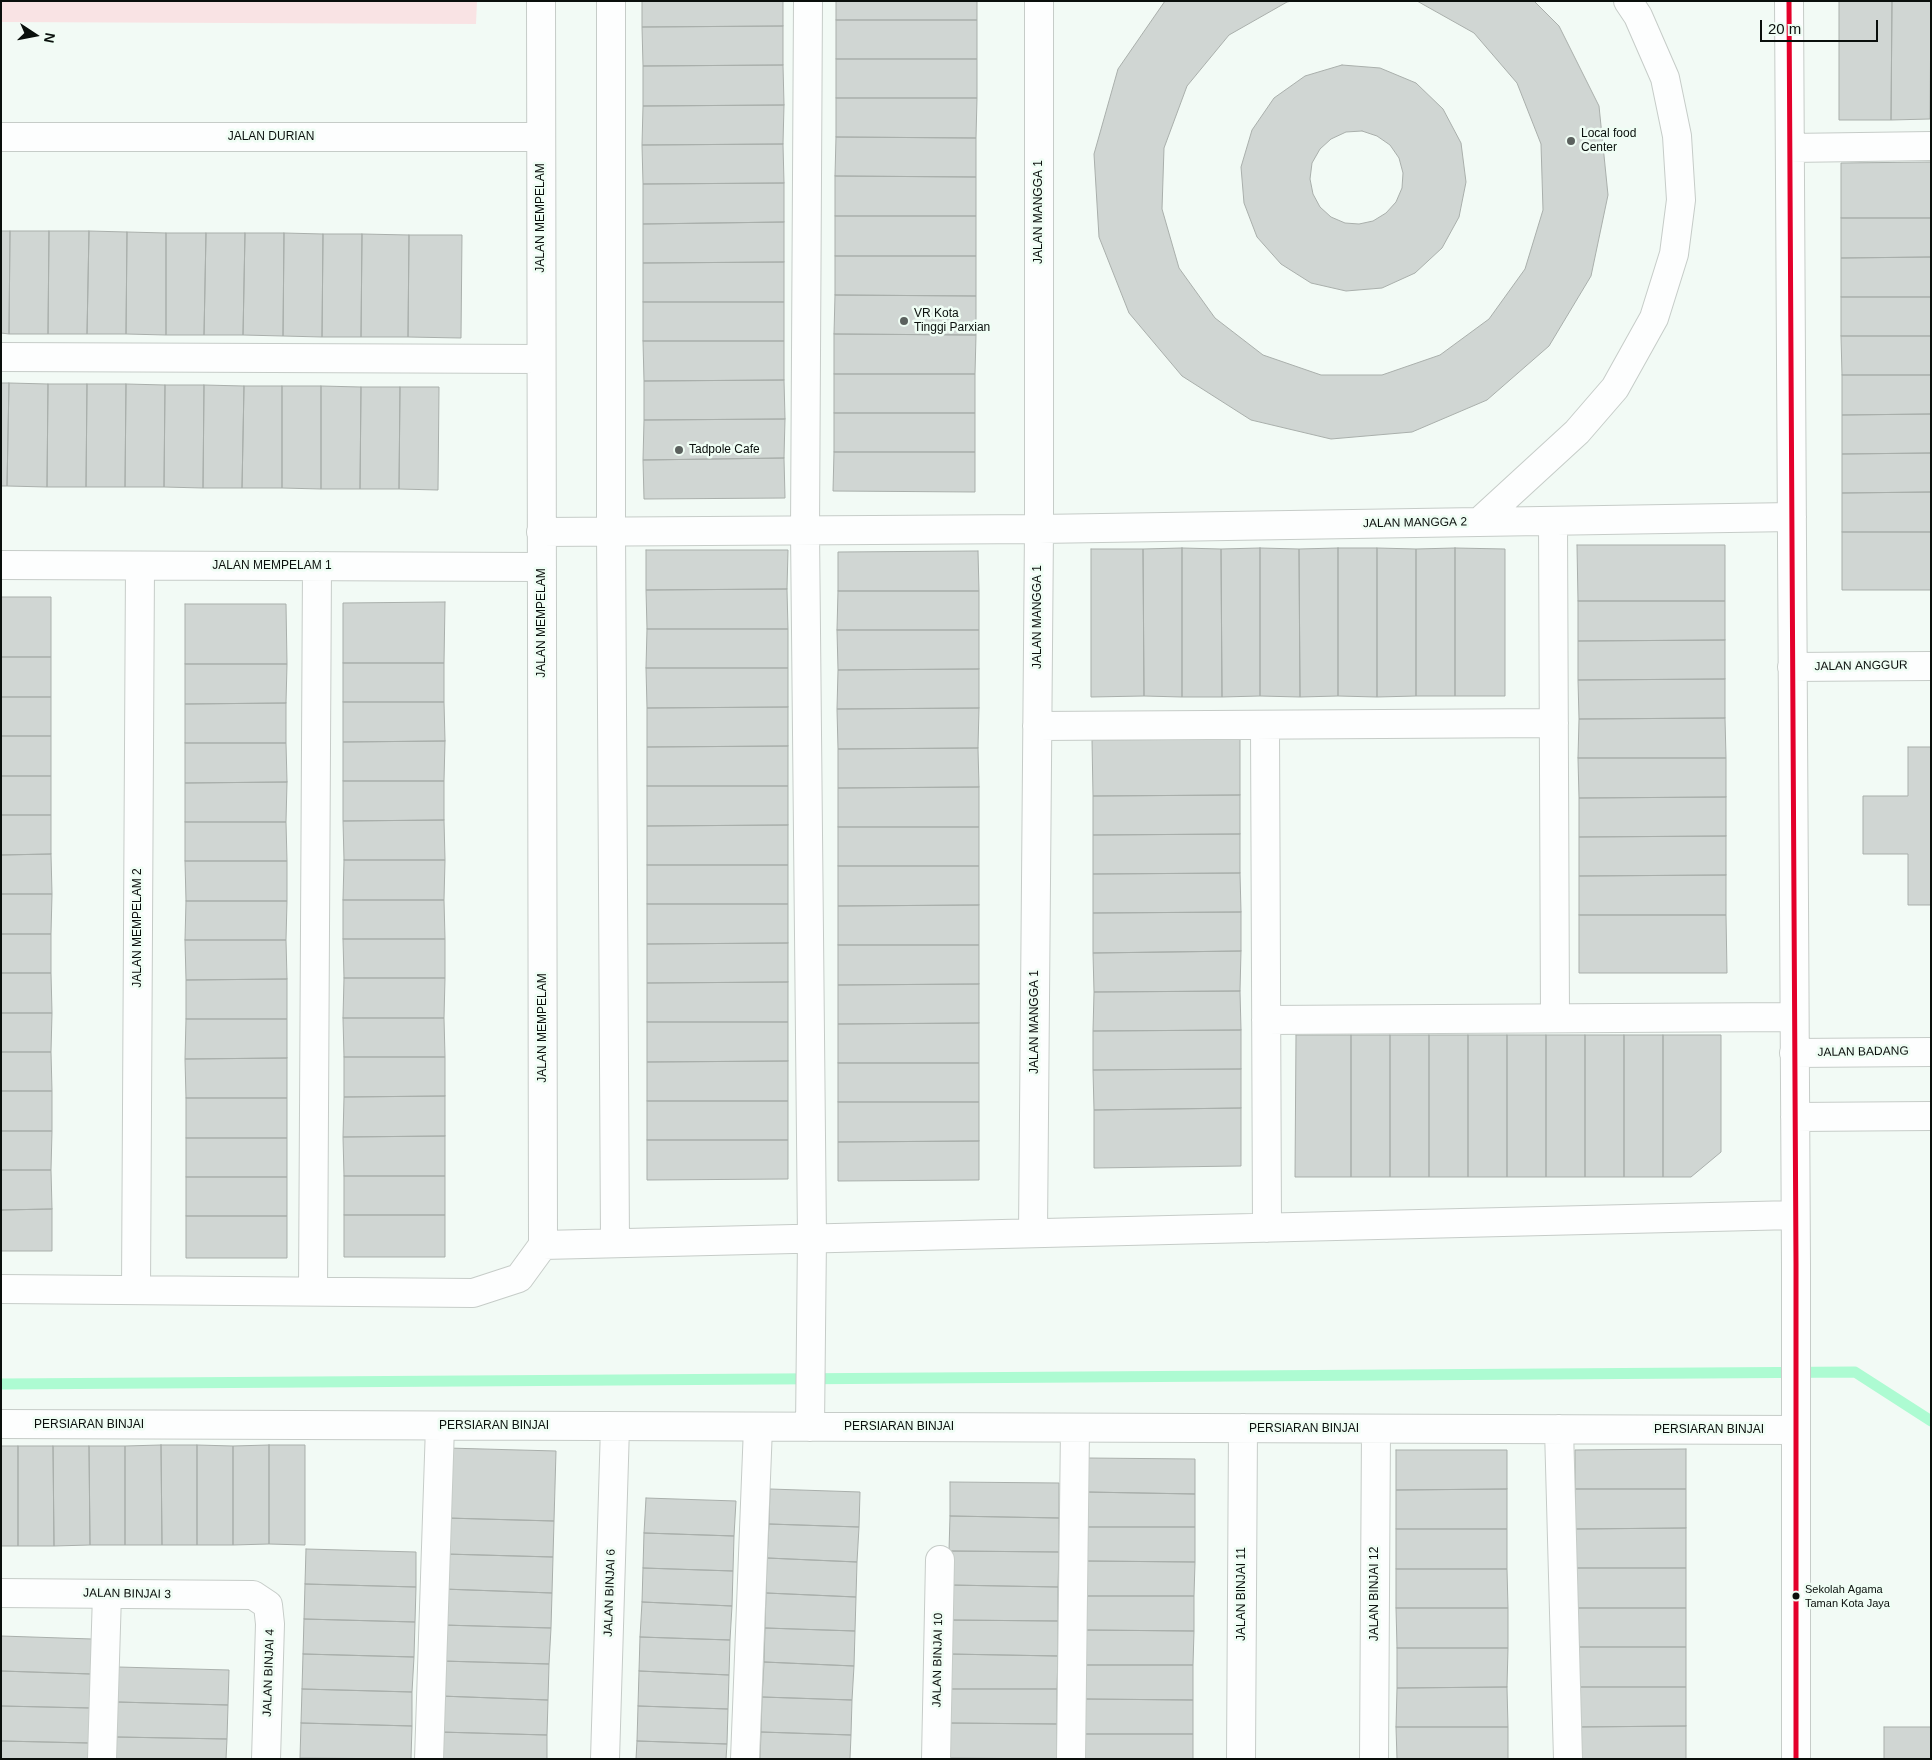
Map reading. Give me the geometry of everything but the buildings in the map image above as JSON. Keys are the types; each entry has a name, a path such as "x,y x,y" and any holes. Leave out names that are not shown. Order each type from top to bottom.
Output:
{"street":[{"name":"JALAN MEMPELAM","path":"541,1 543,1245"},
{"path":"612,1 611,531 615,1243"},
{"path":"808,1 805,530 812,1238 810,1427"},
{"name":"JALAN MANGGA 1","path":"1033,1234 1038,726 1040,1"},
{"path":"1480,522 1577,432 1615,388 1654,318 1674,254 1681,200 1677,136 1665,78 1638,16 1628,1"},
{"path":"1789,1 1796,1264 1796,1759"},
{"name":"JALAN DURIAN","path":"1,136 541,137"},
{"path":"1790,148 1931,146"},
{"path":"1,357 542,359"},
{"name":"JALAN MANGGA 2","path":"541,532 1039,529 1792,517"},
{"path":"1553,521 1555,1018"},
{"name":"JALAN MEMPELAM 1","path":"1,565 542,567"},
{"name":"JALAN MEMPELAM 2","path":"136,1290 140,566"},
{"path":"313,1291 317,566"},
{"name":"JALAN ANGGUR","path":"1792,667 1931,666"},
{"path":"1038,726 1554,723"},
{"path":"1265,725 1267,1228"},
{"path":"1266,1020 1794,1017"},
{"name":"JALAN BADANG","path":"1794,1053 1931,1052"},
{"path":"1794,1118 1931,1116"},
{"path":"1,1289 473,1293 519,1278 543,1245 1795,1215"},
{"name":"PERSIARAN BINJAI","path":"1,1424 1560,1429 1796,1421"},
{"path":"429,1759 440,1426"},
{"name":"JALAN BINJAI 6","path":"605,1759 615,1427"},
{"path":"745,1759 758,1427"},
{"path":"1071,1759 1075,1428"},
{"name":"JALAN BINJAI 11","path":"1241,1759 1243,1428"},
{"name":"JALAN BINJAI 12","path":"1374,1759 1376,1429"},
{"path":"1560,1429 1568,1759"},
{"name":"JALAN BINJAI 10","path":"936,1759 940,1560"},
{"name":"JALAN BINJAI 3","path":"1,1593 253,1595"},
{"path":"102,1759 106,1594"},
{"name":"JALAN BINJAI 4","path":"253,1595 268,1605 270,1624 266,1759"}],"shaded area":[{"path":"1,1 477,1 476,24 1,22"}],"waterway":[{"path":"1,1384 1855,1372 1931,1421"}],"transit line":[{"path":"1789,1 1796,1264 1796,1759"}],"place":[{"name":"Local food Center","path":"1571,141"},
{"name":"VR Kota Tinggi Parxian","path":"904,321"},
{"name":"Tadpole Cafe","path":"679,450"},
{"name":"Sekolah Agama Taman Kota Jaya","path":"1796,1596"}]}
